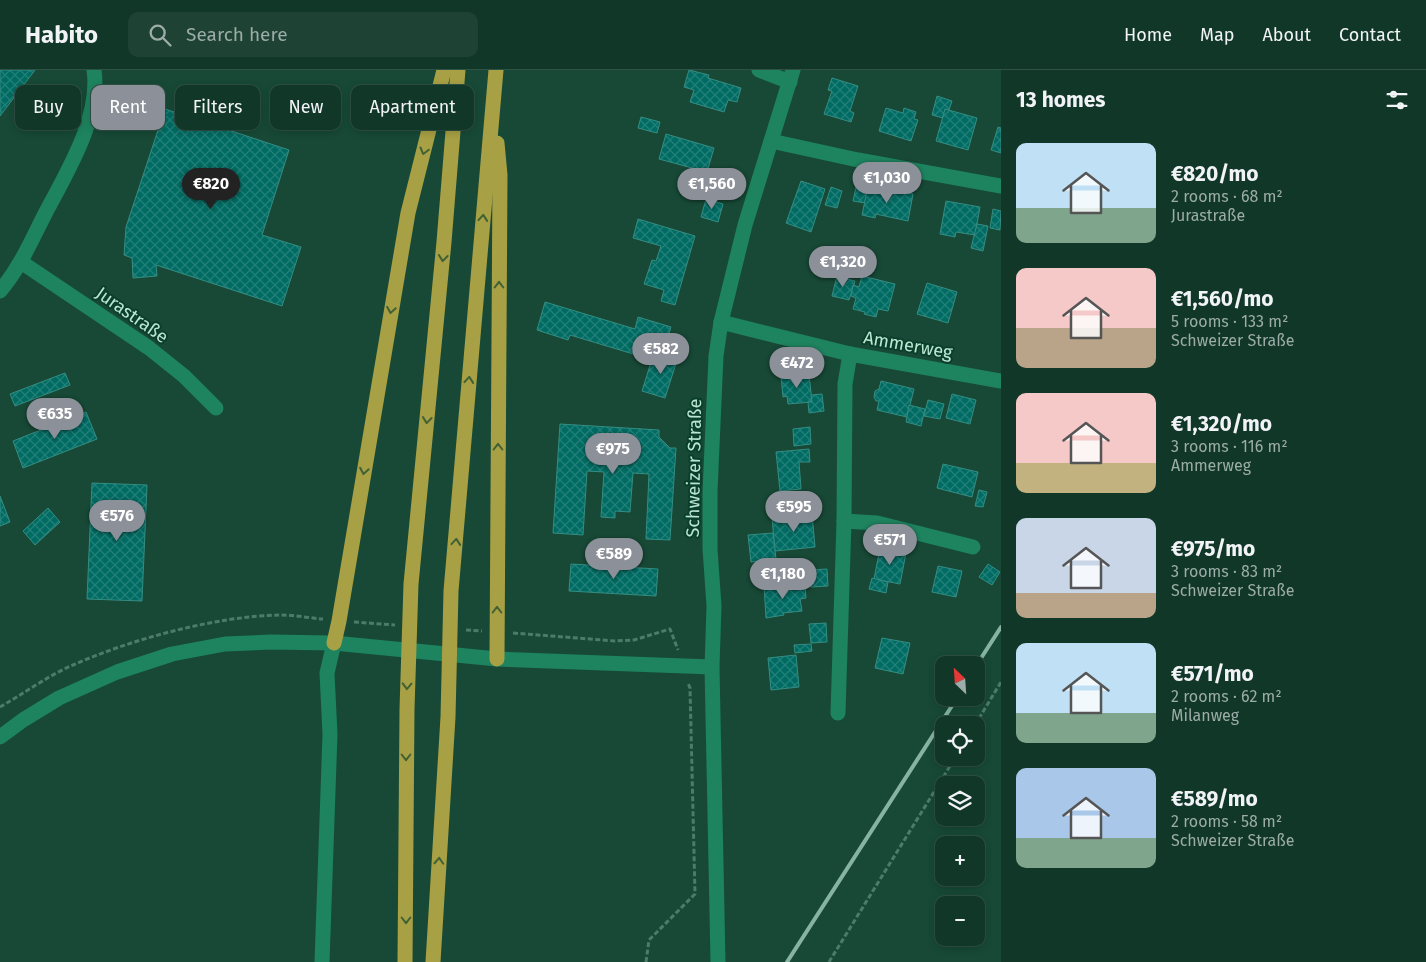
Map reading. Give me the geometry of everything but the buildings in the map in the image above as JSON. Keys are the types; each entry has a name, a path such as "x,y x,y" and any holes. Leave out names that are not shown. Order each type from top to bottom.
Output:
{"highway":[{"path":"334,644 408,213 444,70"},
{"path":"405,962 407,709 411,584 444,242 458,70"},
{"path":"433,962 448,717 451,591 496,70"},
{"path":"493,101 500,175 497,659"}],"street":[{"path":"0,291 21,262 79,146 92,109 94,70"},
{"path":"759,70 792,76"},
{"name":"Schweizer Straße","path":"718,962 712,667 714,606 710,549 710,492 716,356 721,322 746,225 792,76"},
{"path":"771,141 858,160 1001,186"},
{"name":"Jurastraße","path":"21,262 149,348 184,376 216,408"},
{"name":"Ammerweg","path":"721,322 850,354 1001,381"},
{"path":"838,713 844,520 845,384 850,354"},
{"path":"844,520 877,523 973,547"},
{"path":"0,737 22,720 59,698 117,672 172,654 225,644 271,642 334,644 497,659 712,667"},
{"path":"322,962 330,734 326,673 334,644"}],"path":[{"path":"480,630 615,641 634,640 670,629 690,688 695,894 648,940 646,962"},
{"path":"980,716 1001,682"},
{"path":"829,962 950,766"}],"railway":[{"path":"982,656 1001,627"},
{"path":"787,962 952,706"}]}
